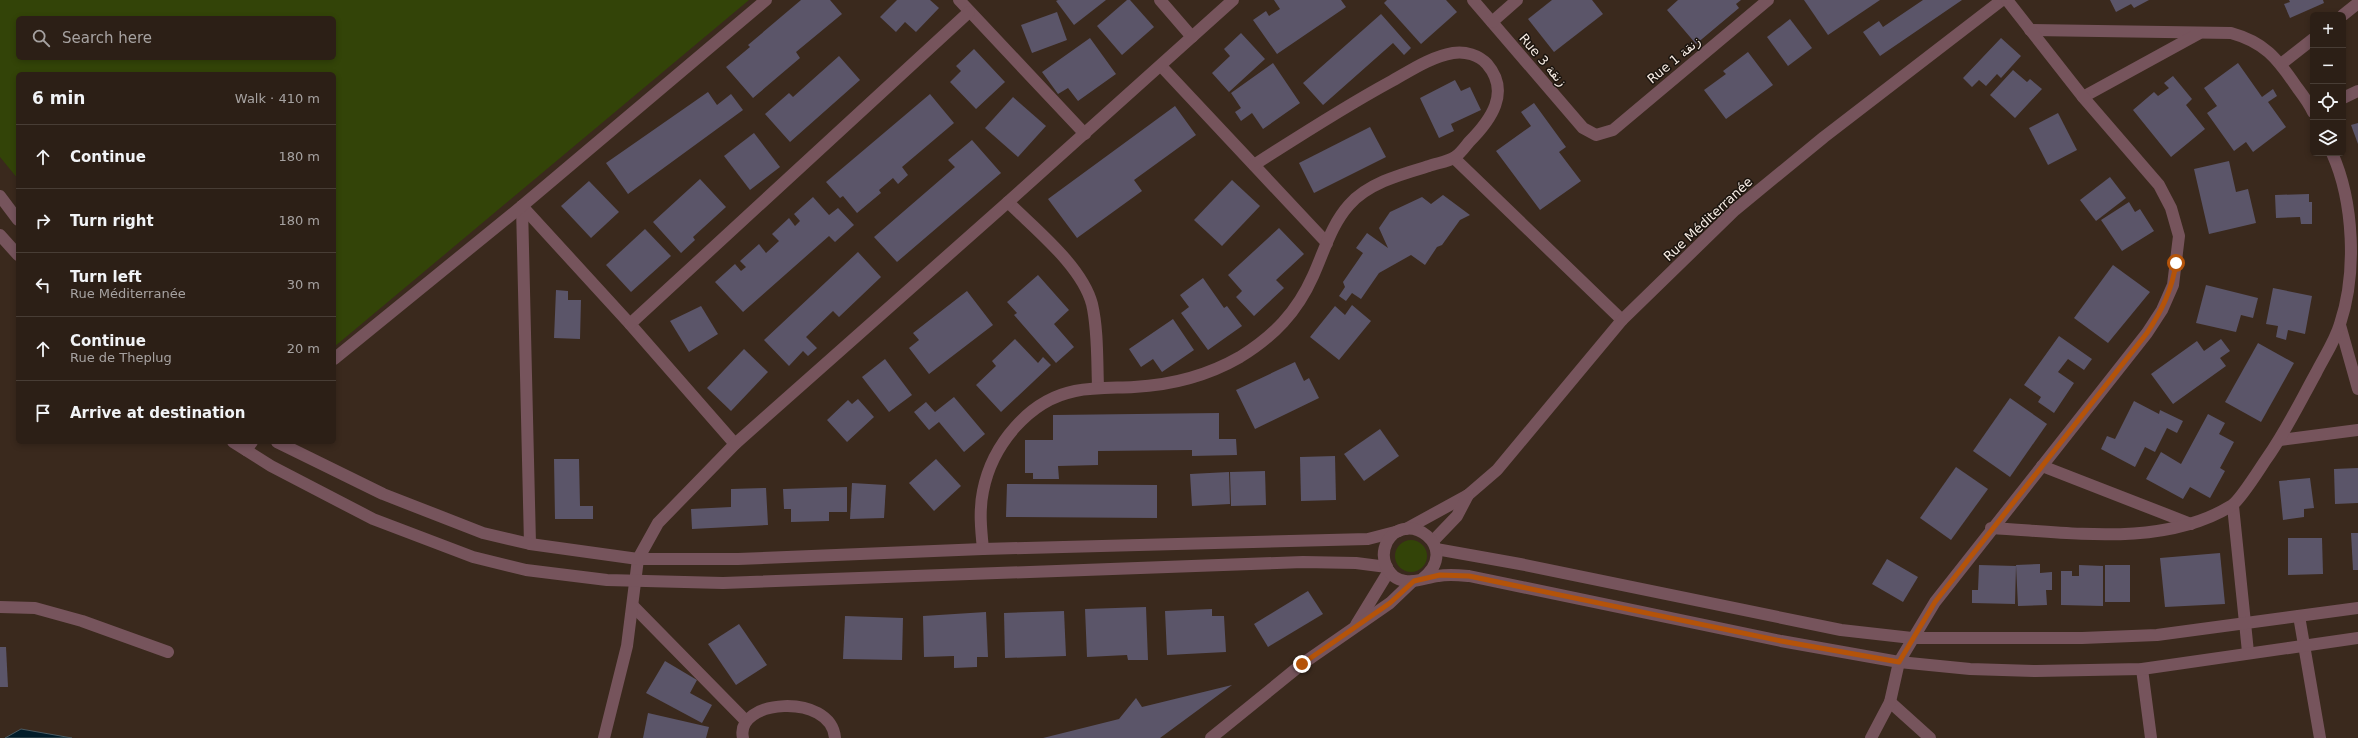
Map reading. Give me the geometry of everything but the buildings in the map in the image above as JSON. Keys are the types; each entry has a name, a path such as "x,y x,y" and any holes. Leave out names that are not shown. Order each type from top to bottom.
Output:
{"street":[{"path":"336,357 522,206 766,0"},
{"path":"959,0 1085,134"},
{"path":"1160,0 1192,37"},
{"path":"604,738 627,646 638,559 658,523 734,444 1085,134 1233,0"},
{"name":"Rue 3 زنقة","path":"1473,0 1583,128 1596,135"},
{"path":"1492,22 1517,0"},
{"name":"Rue 1 زنقة","path":"1596,135 1613,130 1768,0"},
{"name":"Rue Méditerranée","path":"1403,530 1468,495 1497,470 1622,320 1735,210 1824,137 2002,0"},
{"path":"1871,738 1890,702 1899,662 1912,638 1935,602 1991,528 2147,333 2162,310 2173,285 2179,236 2171,208 2159,185 2083,97 2007,0"},
{"path":"2346,13 2358,3"},
{"path":"630,324 969,12"},
{"path":"2030,30 2199,34 2231,33 2249,38 2270,52 2281,64 2310,108"},
{"path":"2083,97 2199,34"},
{"path":"2281,64 2310,41"},
{"path":"983,549 980,510 982,491 993,462 1009,434 1036,408 1055,397 1098,387 1133,387 1174,382 1213,371 1271,336 1294,312 1313,278 1327,243 1338,221 1350,204 1365,191 1396,176 1454,158 1490,119 1497,103 1498,87 1493,74 1485,62 1474,54 1456,52 1438,57 1367,94 1254,165"},
{"path":"1161,66 1327,243"},
{"path":"2346,97 2358,91"},
{"path":"1991,528 2125,534 2168,530 2191,524 2233,506 2280,440 2340,325 2355,266 2346,197 2333,156"},
{"path":"1454,158 1622,320"},
{"path":"0,196 16,217"},
{"path":"1008,202 1068,263 1084,286 1092,303 1096,333 1098,387"},
{"path":"522,206 630,324 734,444"},
{"path":"522,206 530,544"},
{"path":"0,235 16,253"},
{"path":"2340,325 2358,389"},
{"path":"2280,440 2358,430"},
{"path":"279,444 291,451 384,494 483,533 530,544 638,559 738,559 983,549 1368,539 1403,530 1422,531 1434,545 1520,564 1833,628 1912,638 2082,638 2157,635 2358,608"},
{"path":"249,446 271,466 373,519 473,557 526,570 635,582 723,583 1303,562 1356,563 1388,569 1404,581 1452,574 1469,576 1781,641 1899,662 1970,669 2036,671 2142,669 2248,652 2305,646 2358,638"},
{"path":"2042,466 2191,524"},
{"name":"Rue Méditerranée","path":"1434,545 1457,516 1468,495"},
{"path":"2233,506 2248,652"},
{"path":"1356,626 1388,569 1384,555 1385,548 1392,535 1403,530"},
{"path":"1211,738 1302,664 1390,603 1418,580 1434,566 1434,545"},
{"path":"633,606 746,721"},
{"path":"0,607 35,608 82,621 168,652"},
{"path":"2299,616 2320,738"},
{"path":"2142,669 2151,738"},
{"path":"1890,702 1930,738"},
{"path":"744,738 742,733 746,721 755,712 764,709 798,707 814,710 829,720 835,738"}],"green space":[{"path":"0,0 749,0 336,345 336,72 16,72 16,177 0,157"},
{"path":"1408,540 1414,540 1424,547 1427,556 1426,562 1420,569 1414,572 1408,572 1398,565 1395,559 1395,553 1402,543"}],"water":[{"path":"21,729 72,738 5,738"}],"route":[{"path":"1302,664 1390,603 1414,581 1452,574 1469,576 1781,641 1899,662 1912,638 1935,602 1991,528 2147,333 2162,310 2173,285 2176,263"}]}
